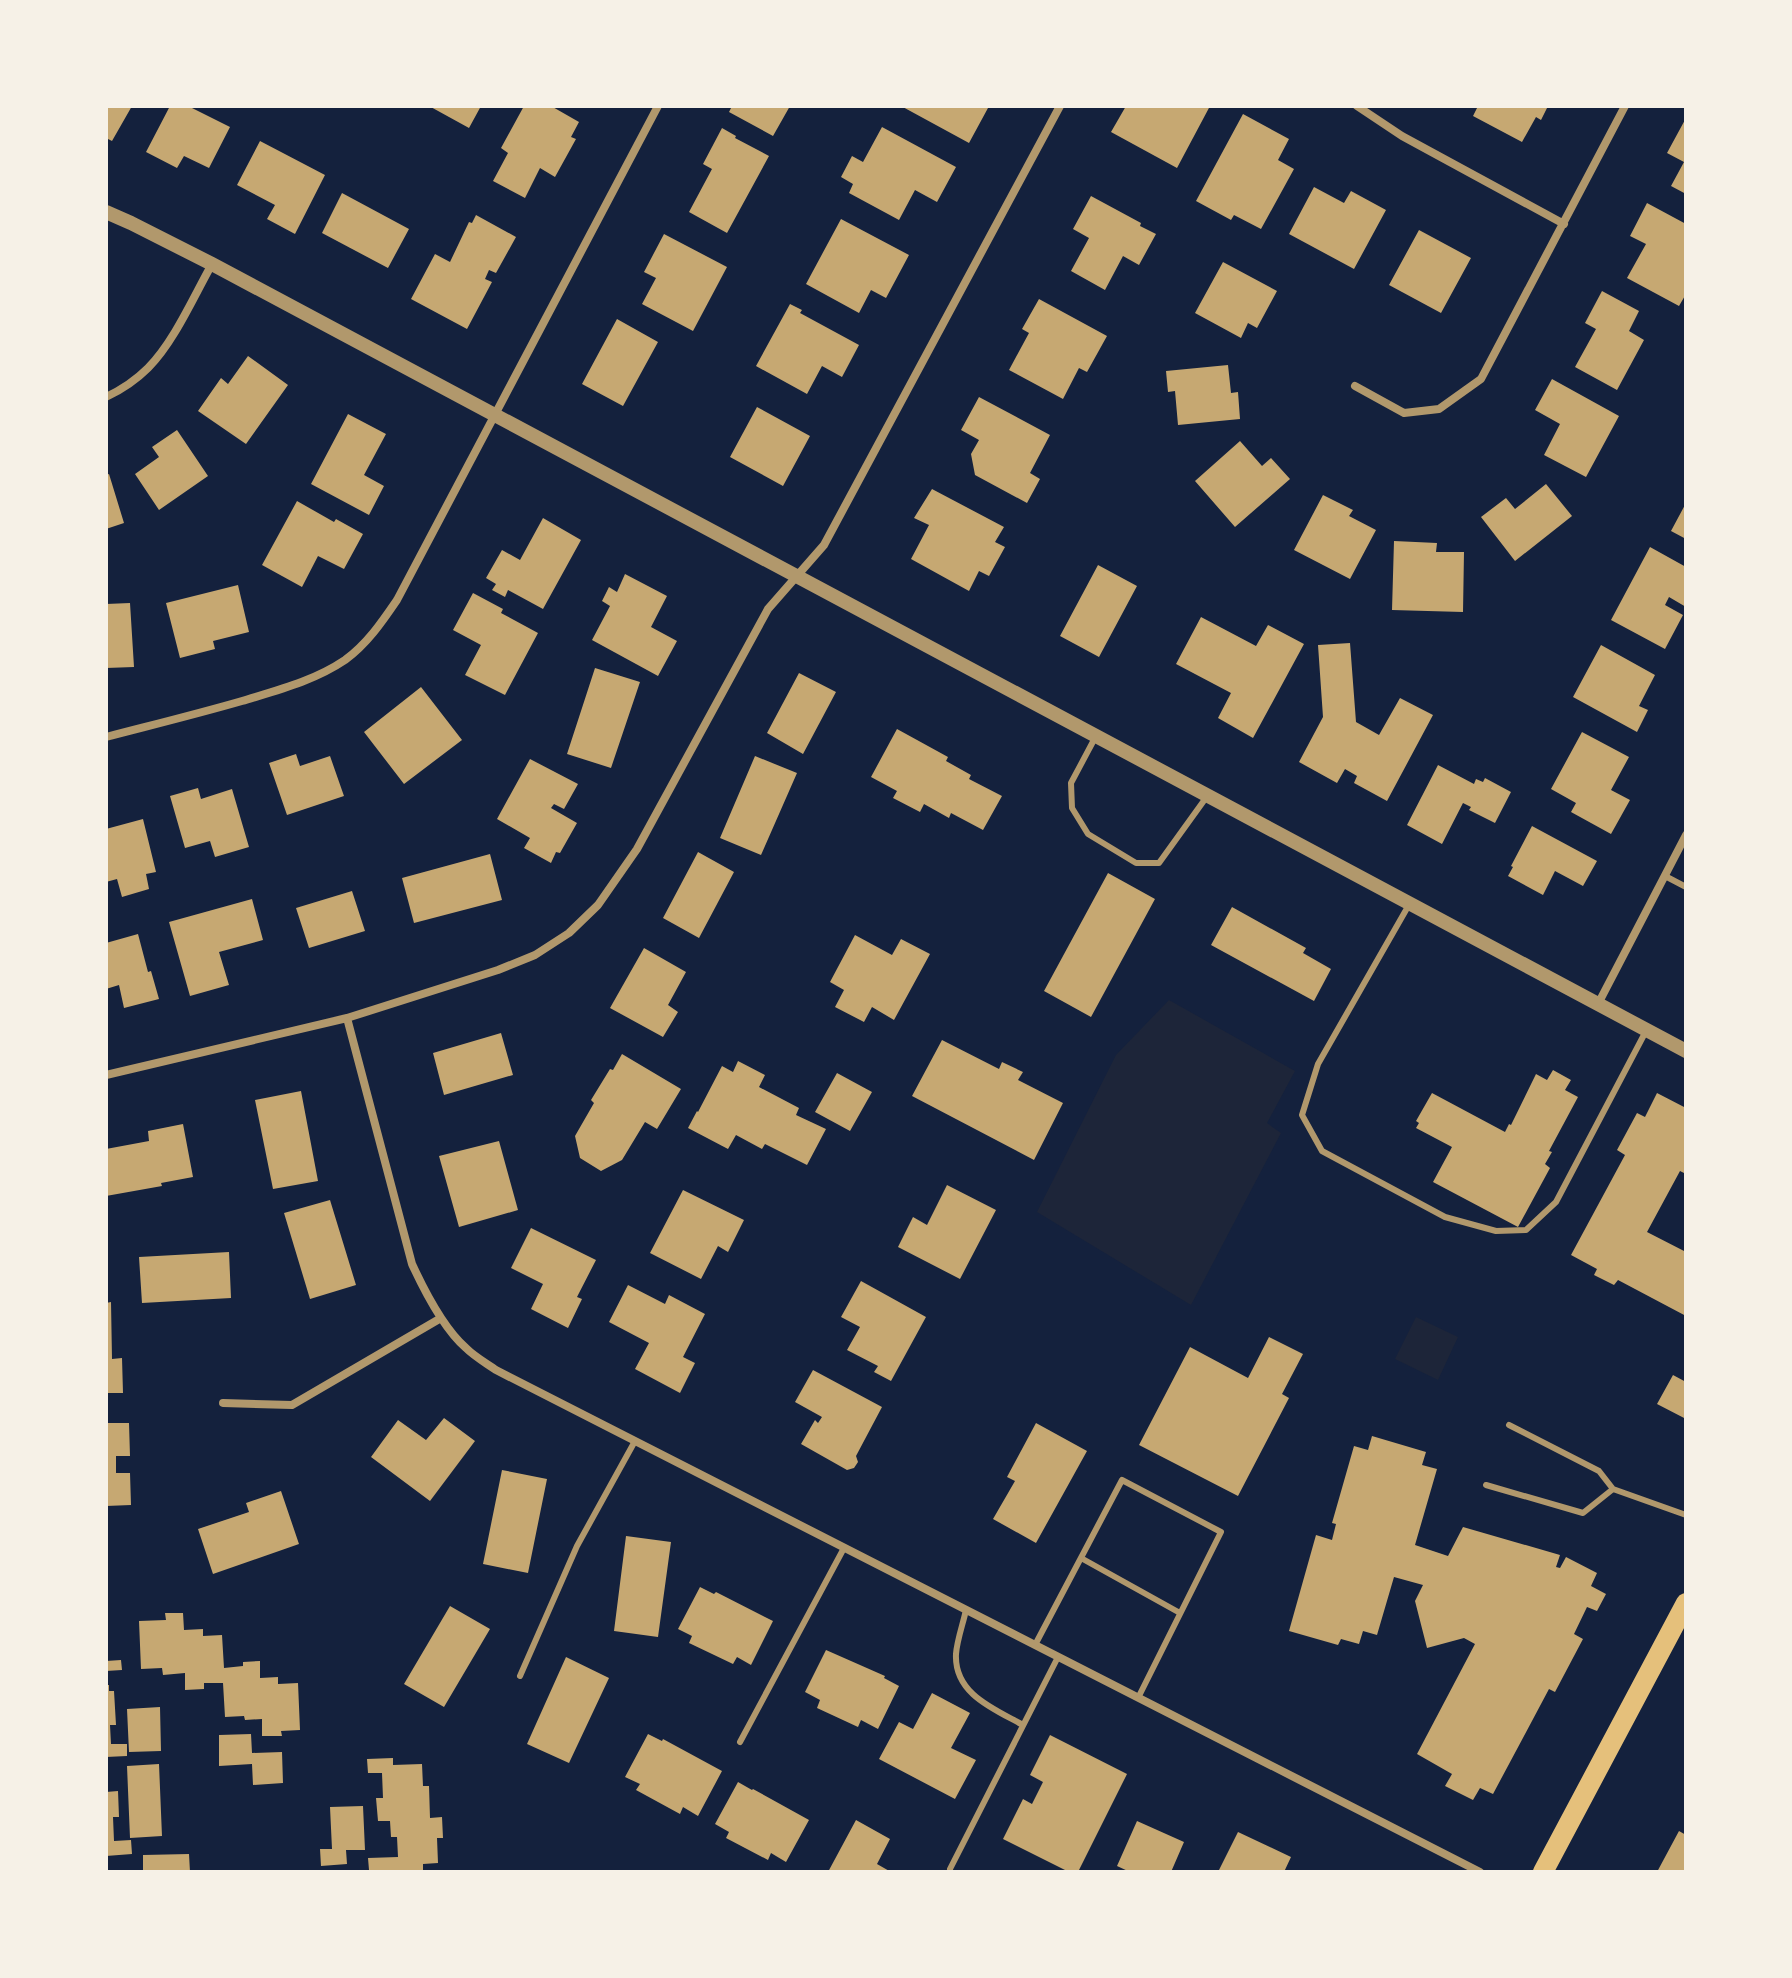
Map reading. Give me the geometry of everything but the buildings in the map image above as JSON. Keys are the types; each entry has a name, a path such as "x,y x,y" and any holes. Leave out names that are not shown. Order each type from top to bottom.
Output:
{"main road":[{"path":"1543,1872 1686,1603"}],"street":[{"path":"106,737 314,677 346,659 376,631 397,600 658,106"},
{"path":"106,1075 347,1018 498,970 535,955 569,933 598,905 637,849 768,609 824,545 1060,106"},
{"path":"1357,106 1402,136 1564,224"},
{"path":"1355,386 1404,413 1439,409 1481,379 1625,106"},
{"path":"106,212 212,264 1686,1051"},
{"path":"106,397 119,391 148,368 172,336 212,264"},
{"path":"1598,1004 1686,835"},
{"path":"347,1018 412,1264 424,1292 464,1348 496,1370 1480,1872"},
{"path":"223,1403 292,1405 441,1318"}],"lane":[{"path":"1096,736 1071,783 1072,808 1088,834 1136,863 1159,863 1208,795"},
{"path":"1665,876 1686,887"},
{"path":"1410,903 1318,1064 1302,1115 1322,1151 1445,1217 1496,1231 1526,1230 1556,1202 1647,1030"},
{"path":"1509,1425 1599,1471 1613,1489 1686,1515"},
{"path":"520,1676 577,1546 635,1441"},
{"path":"1035,1645 1122,1480 1221,1532 1138,1698"},
{"path":"1486,1485 1583,1513 1613,1489"},
{"path":"740,1742 844,1548"},
{"path":"1081,1558 1180,1613"},
{"path":"966,1610 956,1655 959,1676 976,1699 1023,1725"},
{"path":"950,1869 1058,1657"}],"shaded area":[{"path":"1169,1000 1295,1071 1267,1123 1281,1133 1191,1305 1037,1212 1116,1055"},
{"path":"1416,1317 1458,1337 1438,1380 1395,1359"}]}
